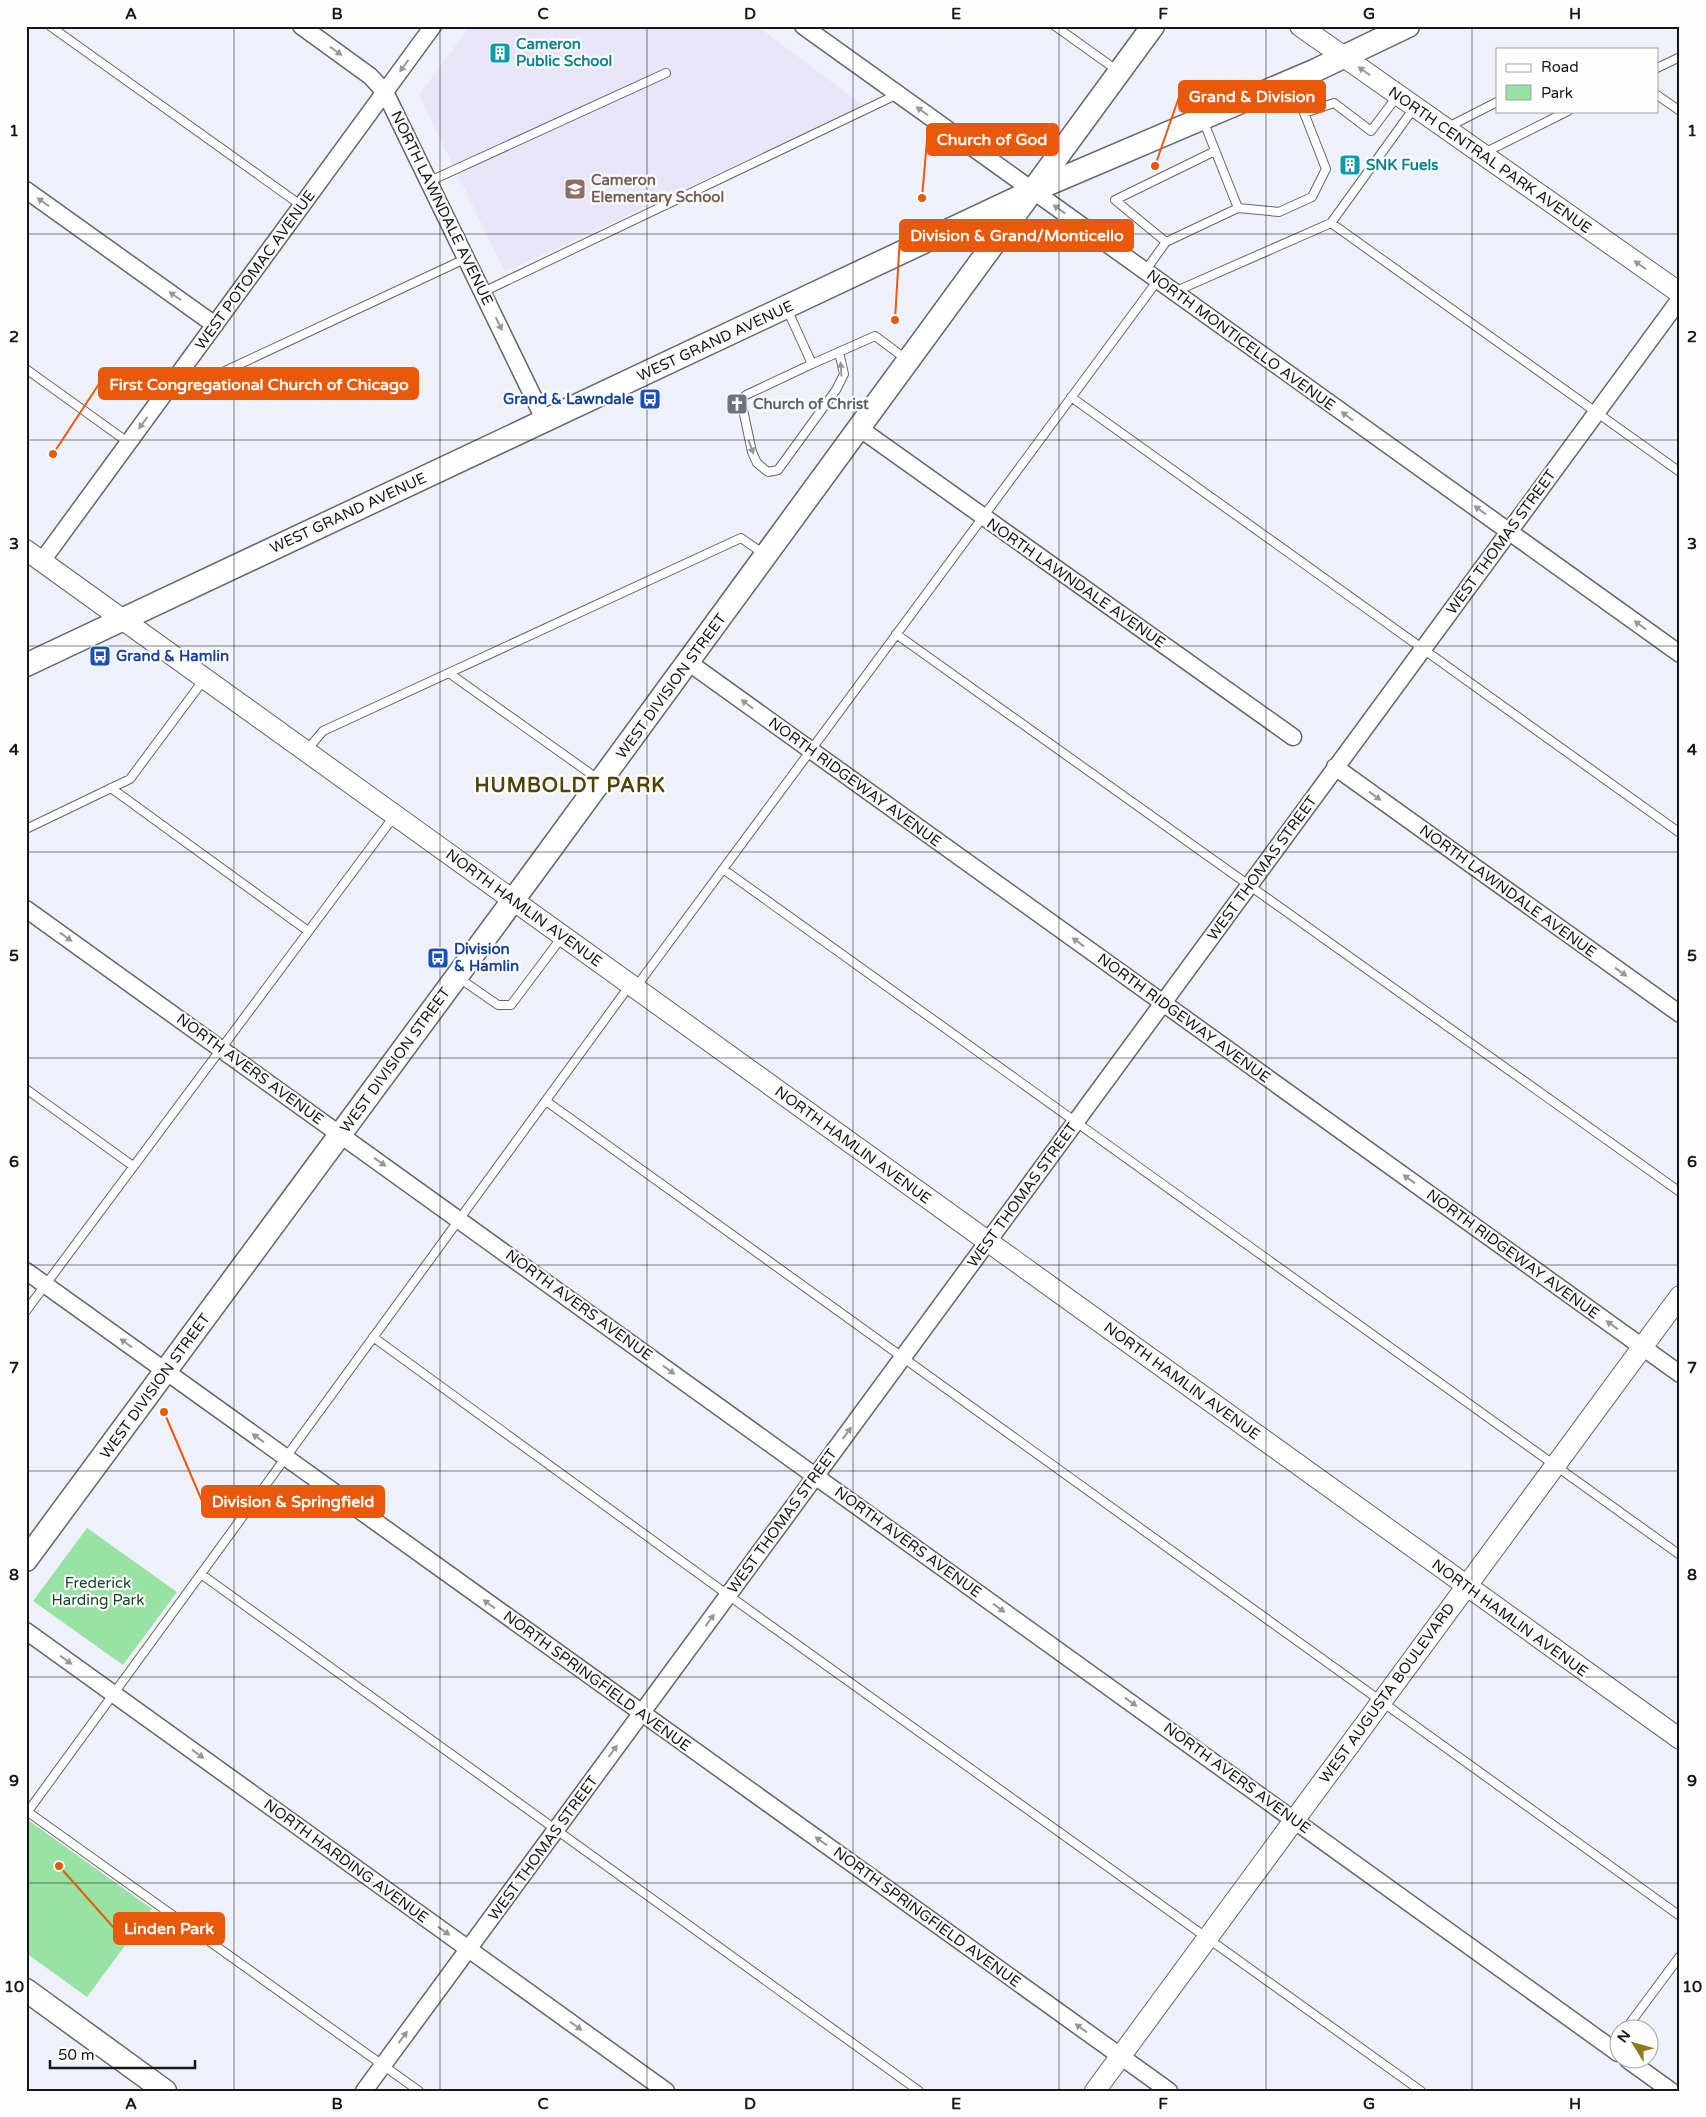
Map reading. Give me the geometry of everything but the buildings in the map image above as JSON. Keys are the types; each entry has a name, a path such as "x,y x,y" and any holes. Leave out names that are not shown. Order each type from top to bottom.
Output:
{"main road":[{"name":"WEST DIVISION STREET","path":"26,1560 601,781 1153,26"},
{"name":"WEST GRAND AVENUE","path":"26,665 786,308 1032,190 1291,80 1408,26"},
{"path":"26,1990 165,2091"}],"street":[{"name":"NORTH LAWNDALE AVENUE","path":"301,26 370,76 385,92 545,421"},
{"name":"WEST POTOMAC AVENUE","path":"34,556 129,443 433,26"},
{"name":"NORTH MONTICELLO AVENUE","path":"803,26 1680,654"},
{"name":"NORTH CENTRAL PARK AVENUE","path":"1300,26 1680,293"},
{"path":"26,190 215,325"},
{"name":"WEST THOMAS STREET","path":"364,2091 1680,299"},
{"name":"NORTH LAWNDALE AVENUE","path":"859,428 1293,737"},
{"name":"NORTH HAMLIN AVENUE","path":"34,556 1680,1739"},
{"name":"NORTH RIDGEWAY AVENUE","path":"688,662 1680,1374"},
{"name":"NORTH LAWNDALE AVENUE","path":"1335,768 1680,1014"},
{"name":"NORTH AVERS AVENUE","path":"26,909 1294,1820 1608,2043"},
{"name":"NORTH SPRINGFIELD AVENUE","path":"26,1271 1169,2091"},
{"name":"WEST AUGUSTA BOULEVARD","path":"1095,2091 1680,1296"},
{"name":"NORTH HARDING AVENUE","path":"26,1631 666,2091"},
{"path":"1642,2070 1671,2091"}],"lane":[{"path":"50,26 302,206"},
{"path":"1055,26 1119,72"},
{"path":"1658,68 1680,58"},
{"path":"430,182 666,73"},
{"path":"419,2091 27,1813 546,1101 723,869 1071,397 1151,276 1166,242 1238,208 1279,212 1312,196 1326,169 1291,80"},
{"path":"483,292 898,94"},
{"path":"1304,113 1334,103 1371,131 1398,95"},
{"path":"1658,96 1680,111"},
{"path":"1445,128 1496,103"},
{"path":"1174,292 1331,223 1415,108"},
{"path":"1482,154 1566,112"},
{"path":"1202,118 1238,208"},
{"path":"1166,242 1115,200 1215,151"},
{"path":"1331,223 1680,472"},
{"path":"177,377 212,377 467,258"},
{"path":"786,308 812,364"},
{"path":"839,352 844,374 836,390 778,470 768,472 757,463 748,441 741,400 746,395 812,364 839,352 875,336 908,360"},
{"path":"26,369 129,443"},
{"path":"1071,397 1680,833"},
{"path":"306,751 323,731 741,538 766,555"},
{"path":"896,634 1680,1192"},
{"path":"449,673 601,781"},
{"path":"26,829 130,780 205,678"},
{"path":"111,788 308,931"},
{"path":"26,1311 394,815"},
{"path":"723,869 1680,1555"},
{"path":"457,977 498,1005 511,1005 563,936"},
{"path":"26,1089 133,1166"},
{"path":"546,1101 1680,1916"},
{"path":"374,1337 728,1595 1421,2091"},
{"path":"201,1574 919,2091"},
{"path":"1632,2020 1680,1956"}],"shaded area":[{"name":"Cameron Elementary School","path":"470,26 757,26 864,106 505,272 419,95"}],"green space":[{"name":"Frederick Harding Park","path":"87,1528 177,1592 123,1665 33,1601"},
{"path":"28,1820 152,1909 87,1997 26,1953"}],"place":[{"name":"Cameron Public School","path":"500,53"},
{"name":"SNK Fuels","path":"1350,165"},
{"name":"Grand & Division","path":"1155,166"},
{"name":"Cameron Elementary School","path":"575,189"},
{"name":"Church of God","path":"922,198"},
{"name":"Division & Grand/Monticello","path":"895,320"},
{"name":"Grand & Lawndale","path":"650,399"},
{"name":"Church of Christ","path":"737,404"},
{"name":"First Congregational Church of Chicago","path":"53,454"},
{"name":"Grand & Hamlin","path":"100,656"},
{"name":"Division & Hamlin","path":"438,958"},
{"name":"Division & Springfield","path":"164,1412"},
{"name":"Linden Park","path":"59,1866"}],"district":[{"name":"HUMBOLDT PARK","path":"570,786"}]}
